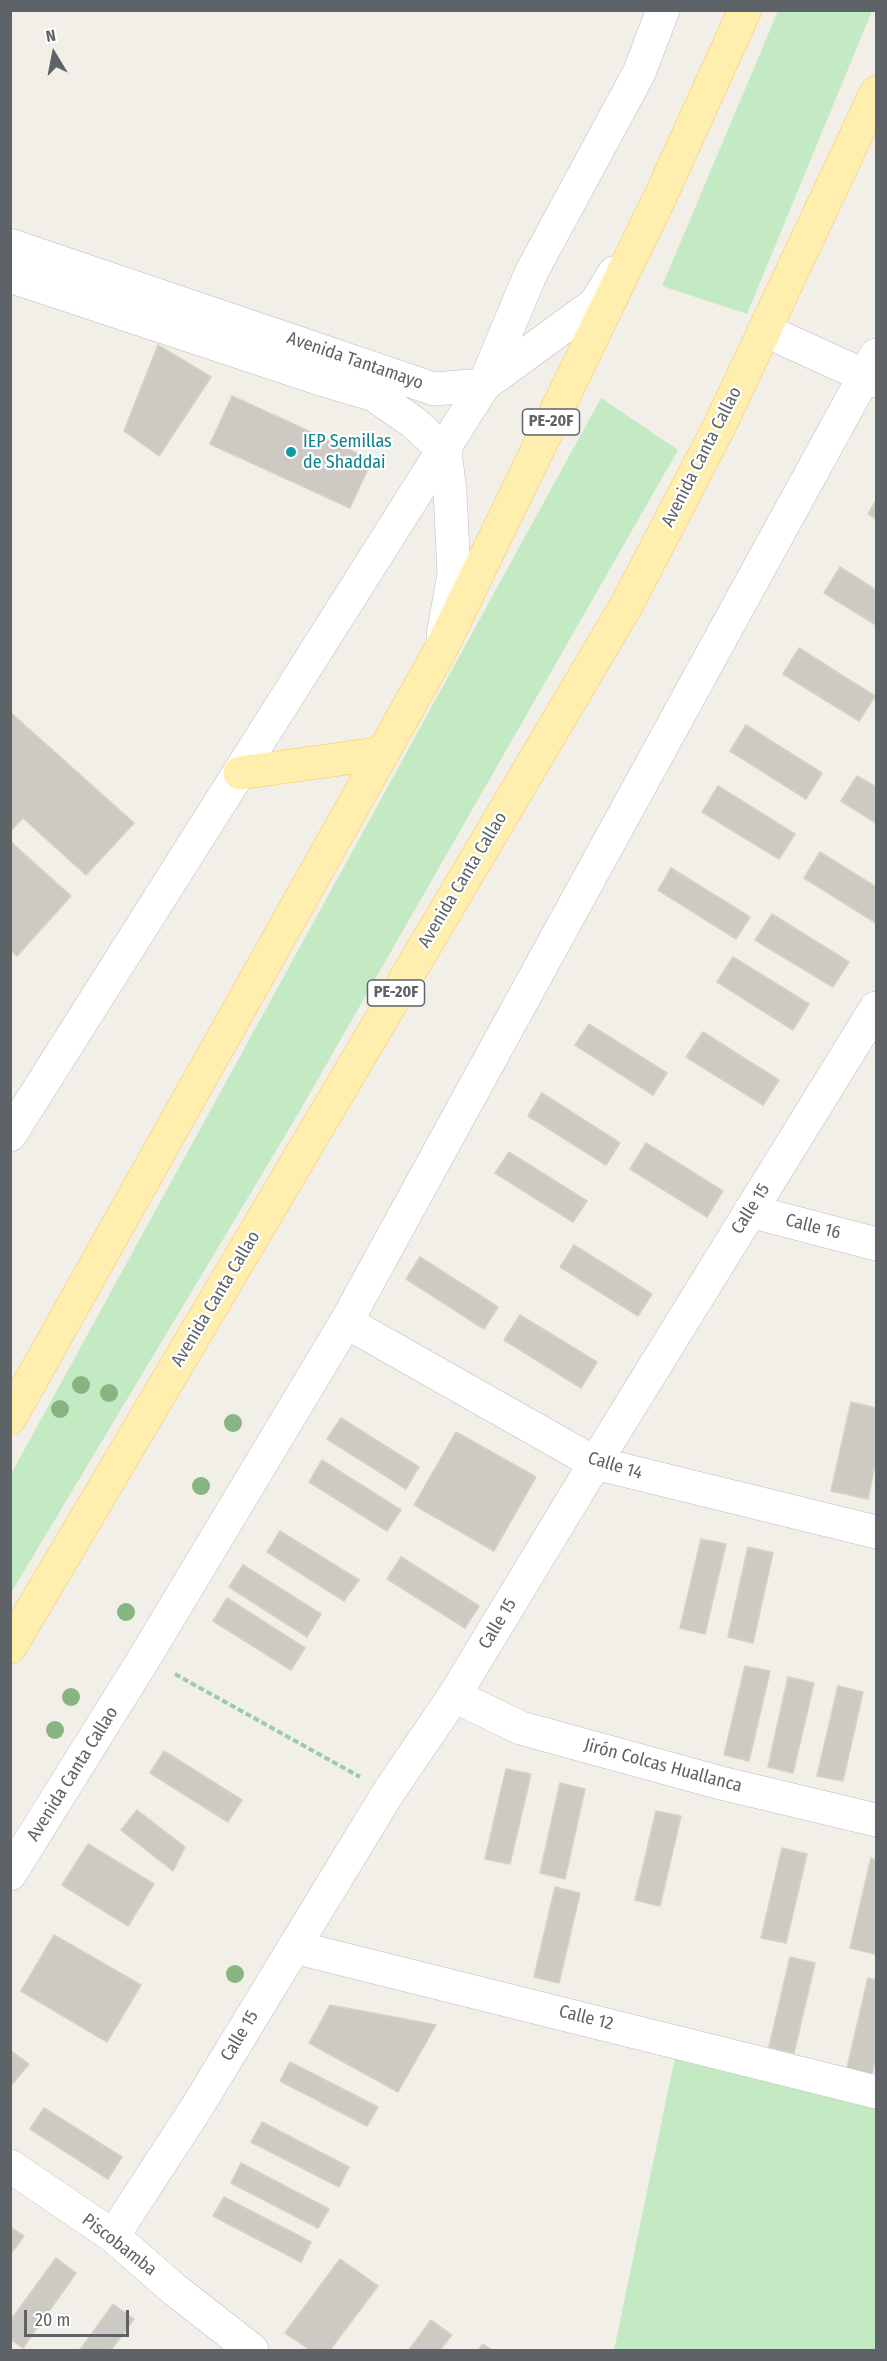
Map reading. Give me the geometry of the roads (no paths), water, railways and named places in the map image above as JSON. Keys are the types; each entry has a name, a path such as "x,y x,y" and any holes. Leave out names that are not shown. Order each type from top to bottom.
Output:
{"main road":[{"name":"PE-20F","path":"10,1418 441,650 661,195 745,10"},
{"name":"Avenida Canta Callao","path":"10,1647 626,606 719,427 876,93"},
{"path":"240,773 383,753"}],"street":[{"path":"11,1133 445,451 484,385 531,273 639,73 663,10"},
{"path":"484,385 596,303 661,195"},
{"name":"Avenida Tantamayo","path":"10,245 434,389 484,385"},
{"name":"Avenida Tantamayo","path":"10,276 324,381 374,395 413,422 445,451"},
{"path":"764,330 873,371"},
{"name":"Avenida Canta Callao","path":"10,1874 146,1657 346,1322 873,371"},
{"path":"441,650 454,574 450,492 445,451"},
{"name":"Calle 15","path":"113,2236 197,2107 388,1792 454,1696 594,1463 876,1008"},
{"name":"Calle 16","path":"750,1211 876,1244"},
{"name":"Calle 14","path":"346,1322 594,1463 876,1532"},
{"name":"Jirón Colcas Huallanca","path":"454,1696 521,1728 721,1783 876,1820"},
{"name":"Calle 12","path":"294,1947 876,2092"},
{"name":"Piscobamba","path":"10,2166 113,2236 175,2290 252,2350"}],"place":[{"name":"IEP Semillas de Shaddai","path":"291,452"}]}
